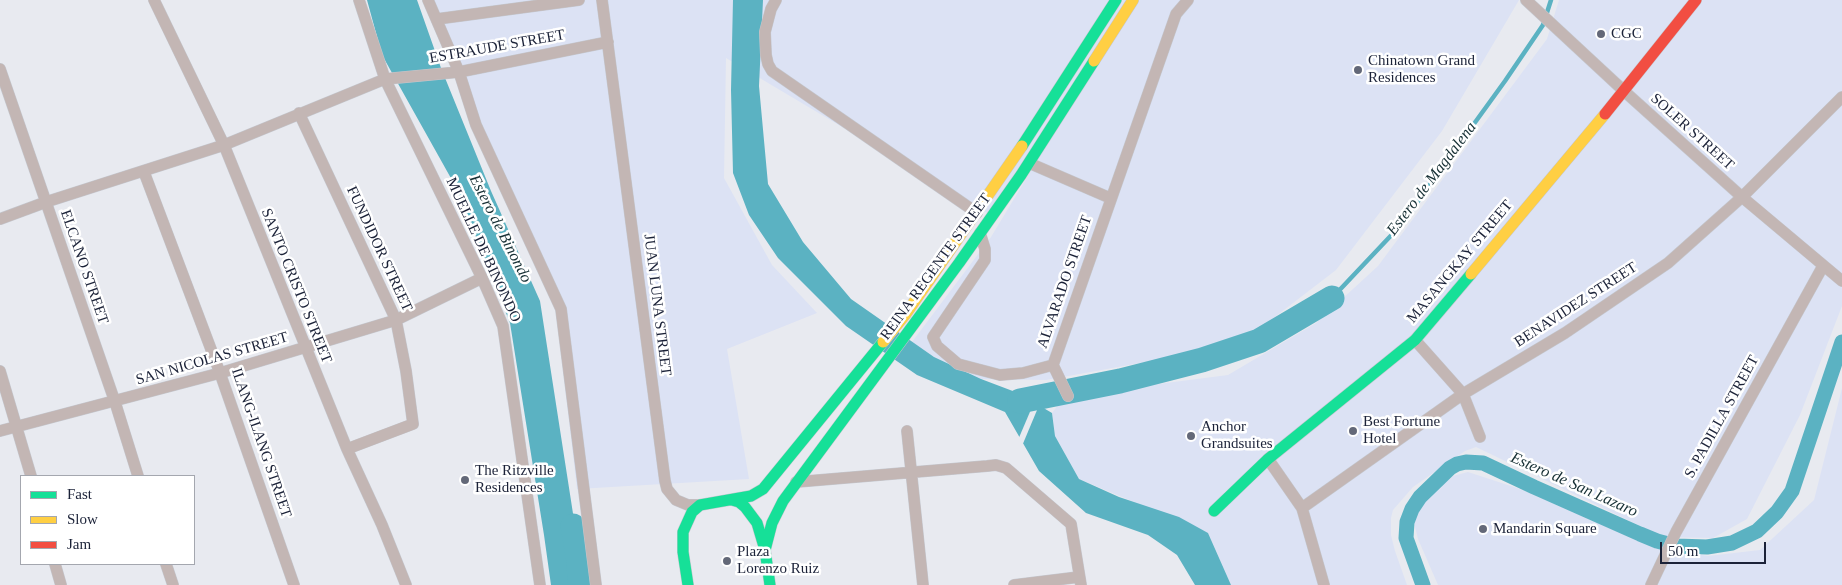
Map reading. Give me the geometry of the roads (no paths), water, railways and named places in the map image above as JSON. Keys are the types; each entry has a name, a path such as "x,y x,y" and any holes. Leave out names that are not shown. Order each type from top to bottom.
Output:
{"main road":[{"name":"REINA REGENTE STREET","path":"765,550 774,518 782,501 888,357 974,211 1018,154 1116,0"},
{"name":"REINA REGENTE STREET","path":"700,505 751,496 763,489 878,350 910,318 980,233 1029,163 1133,0"},
{"name":"MASANGKAY STREET","path":"1214,511 1268,458 1414,340 1624,91 1696,0"},
{"path":"732,500 742,504 751,513 758,527 765,550 770,585"},
{"path":"688,585 683,552 683,532 688,518 700,505"}],"street":[{"name":"SANTO CRISTO STREET","path":"154,0 224,145 346,449 382,525 406,585"},
{"name":"MUELLE DE BINONDO","path":"358,0 389,79 503,326 540,585"},
{"path":"428,0 459,72 476,125 561,309 596,585"},
{"path":"437,19 579,0"},
{"name":"JUAN LUNA STREET","path":"602,0 665,481 667,489 676,500 700,505"},
{"path":"776,0 771,9 765,32 766,55 772,71 974,211"},
{"name":"ALVARADO STREET","path":"980,233 985,249 985,260 933,337 937,346 958,364 1000,375 1023,373 1053,364 1176,14 1188,0"},
{"name":"SOLER STREET","path":"1530,3 1742,197 1842,281"},
{"name":"ESTRAUDE STREET","path":"0,219 46,202 224,145 389,79 459,72 608,42"},
{"name":"ELCANO STREET","path":"0,69 115,402 138,475"},
{"name":"BENAVIDEZ STREET","path":"1302,508 1463,394 1565,332 1668,263 1742,197 1842,97"},
{"name":"FUNDIDOR STREET","path":"300,113 396,320 406,371 412,424 346,449"},
{"path":"1029,163 1110,198"},
{"name":"ILANG-ILANG STREET","path":"144,172 220,373 294,585"},
{"name":"S. PADILLA STREET","path":"1651,585 1676,532 1823,266"},
{"name":"SAN NICOLAS STREET","path":"0,431 220,373 396,320 482,278"},
{"path":"1414,340 1463,394 1480,437"},
{"path":"1053,364 1068,396"},
{"path":"0,371 31,475"},
{"path":"907,431 924,585"},
{"path":"1268,458 1302,508 1324,585"},
{"path":"796,482 996,465 1006,468 1071,524 1080,581 1014,585"},
{"path":"55,565 61,585"},
{"path":"166,565 173,585"}],"water":[{"path":"367,0 417,0 441,68 491,191 540,301 574,520 581,585 551,585 510,323 457,189 382,55"},
{"path":"733,0 763,0 759,86 768,184 803,242 851,299 934,357 981,379 1018,393 1052,413 1055,436 1079,479 1119,497 1179,517 1208,533 1231,585 1195,585 1177,555 1148,535 1086,513 1039,471 1005,412 917,375 846,326 778,258 749,215 733,173 731,90"}],"waterway":[{"name":"Estero de Magdalena","path":"1332,298 1400,226 1543,25 1551,0"},
{"name":"Estero de Magdalena","path":"1020,401 1120,381 1202,360 1259,341 1332,298"},
{"name":"Estero de San Lazaro","path":"1423,585 1406,538 1407,522 1412,509 1420,497 1450,468 1466,462 1483,463 1640,534 1676,546 1707,547 1732,543 1757,531 1777,512 1792,491 1842,342"},
{"name":"Estero de Binondo","path":"573,526 579,562 580,585"}],"place":[{"name":"CGC","path":"1601,34"},
{"name":"Chinatown Grand Residences","path":"1358,70"},
{"name":"Best Fortune Hotel","path":"1353,431"},
{"name":"Anchor Grandsuites","path":"1191,436"},
{"name":"The Ritzville Residences","path":"465,480"},
{"name":"Mandarin Square","path":"1483,529"},
{"name":"Plaza Lorenzo Ruiz","path":"727,561"}]}
